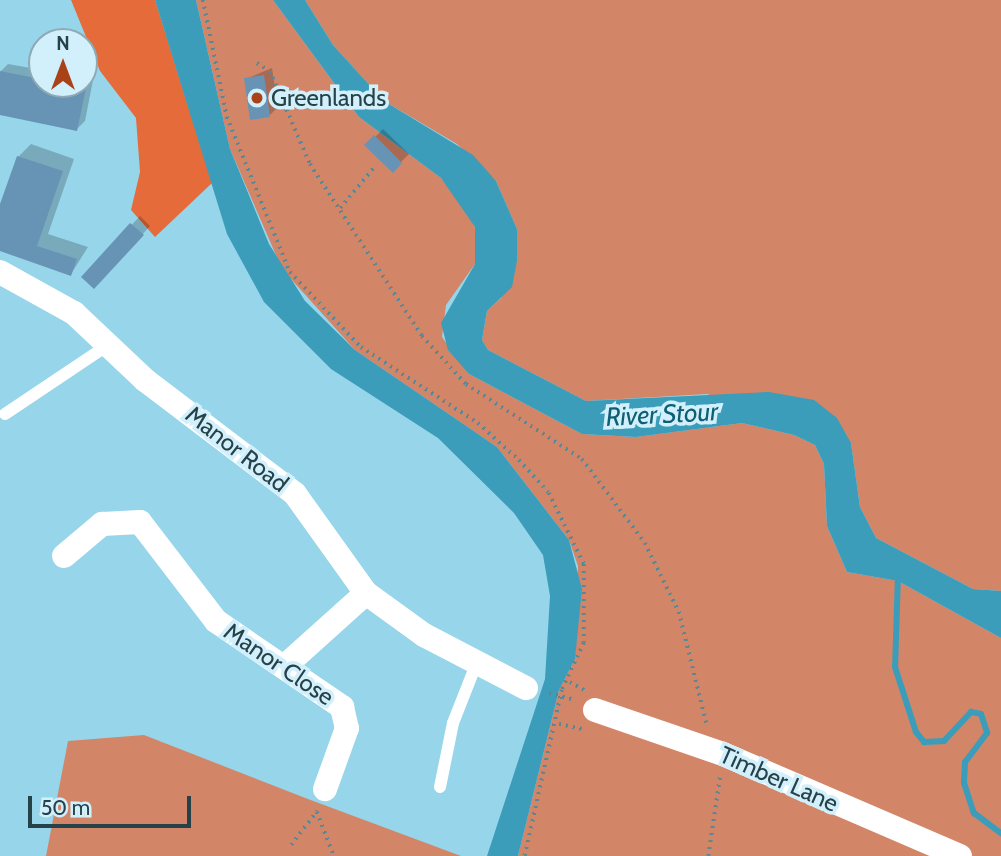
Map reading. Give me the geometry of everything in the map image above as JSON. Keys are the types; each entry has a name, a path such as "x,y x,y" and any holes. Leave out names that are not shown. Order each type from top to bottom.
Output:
{"street":[{"name":"Manor Road","path":"0,272 54,300 295,494 366,593 424,635 526,688"},
{"name":"Manor Close","path":"64,556 102,524 140,523 216,621 342,707 346,718 321,800"},
{"path":"285,666 366,593"},
{"name":"Timber Lane","path":"595,710 723,754 960,856"}],"lane":[{"path":"5,414 108,345"},
{"path":"440,787 453,723 477,663"}],"path":[{"path":"203,0 227,117 290,272 361,347 478,423 519,460 548,493 584,564 584,643 562,690 525,856"},
{"path":"257,63 270,71 310,164 340,208 386,287 442,360 466,384 582,459 645,543 679,612 710,737 723,754 708,856"},
{"path":"340,208 376,165"},
{"path":"526,688 595,710"},
{"path":"291,845 321,800"},
{"path":"321,800 334,856"}],"shaded area":[{"path":"71,0 155,0 212,183 155,237 131,210 140,172 136,118 100,71 98,28 82,28"},
{"path":"196,0 273,0 359,117 441,178 465,208 475,227 475,264 446,305 442,337 469,374 582,434 636,437 742,423 794,435 815,445 824,464 827,526 847,572 898,581 1001,638 1001,856 518,856 559,690 575,659 578,566 569,540 497,447 355,350 282,269 230,149"},
{"path":"305,0 1001,0 1001,591 973,589 876,538 860,507 851,443 707,394 586,401 488,350 482,340 487,311 501,298 517,261 517,229 496,181 457,144 384,101 333,45"},
{"path":"144,735 461,856 46,856 68,741"}],"water":[{"path":"155,0 196,0 230,149 269,244 305,301 355,350 497,447 569,540 582,589 575,659 559,690 518,856 487,856 545,679 550,596 543,555 514,513 438,438 331,369 264,302 227,234"},
{"name":"River Stour","path":"273,0 305,0 333,45 384,101 473,155 496,181 517,229 517,261 512,287 487,311 482,340 488,350 586,401 769,392 814,400 837,418 851,443 860,507 876,538 973,589 1001,591 1001,638 898,581 847,572 827,526 824,464 815,445 794,435 742,423 636,437 582,434 469,374 448,350 441,323 475,264 475,227 441,178 359,117"}],"building":[{"path":"0,71 28,77 28,98 84,98 77,131 0,115"},
{"name":"Greenlands","path":"264,75 270,117 250,120 244,78"},
{"path":"374,135 402,163 393,173 364,145"},
{"path":"17,156 63,171 37,246 77,259 71,276 0,251 0,204"},
{"path":"130,223 144,235 94,289 81,277"}],"waterway":[{"path":"898,574 895,667 916,732 924,742 944,741 971,712 981,714 987,733 965,762 964,783 974,813 1001,833"}],"place":[{"name":"Greenlands","path":"257,98"}]}
